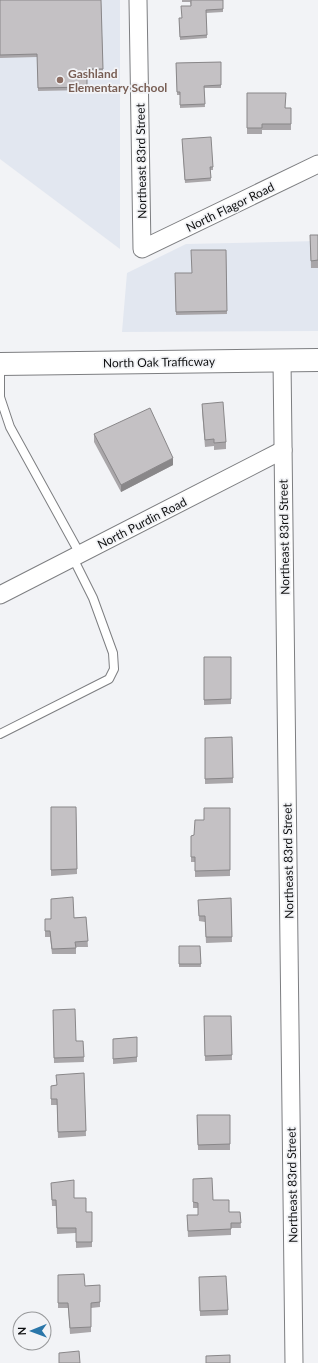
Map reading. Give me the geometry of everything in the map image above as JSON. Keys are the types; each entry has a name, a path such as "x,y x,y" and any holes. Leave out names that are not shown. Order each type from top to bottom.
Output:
{"main road":[{"name":"North Oak Trafficway","path":"0,364 318,360"}],"street":[{"name":"Northeast 83rd Street","path":"138,0 142,249"},
{"name":"North Flagor Road","path":"142,249 318,164"},
{"name":"Northeast 83rd Street","path":"282,360 294,1363"},
{"name":"North Purdin Road","path":"0,595 283,450"}],"lane":[{"path":"0,364 0,397 10,427 77,556 113,653 114,669 109,679 0,734"}],"shaded area":[{"name":"Gashland Elementary School","path":"0,0 120,0 120,249 0,159"},
{"path":"318,241 318,331 122,332 127,273 186,244"}],"building":[{"path":"0,0 101,0 103,69 87,69 87,87 38,88 37,54 0,55"},
{"path":"191,0 223,0 223,9 206,10 207,35 180,37 179,18 182,18 181,6 191,6"},
{"path":"221,62 221,85 204,86 205,104 180,105 180,92 177,92 176,63"},
{"path":"247,93 286,93 285,108 291,108 291,124 262,124 262,128 247,128"},
{"path":"211,137 213,167 210,167 211,178 185,180 182,139"},
{"path":"310,235 318,235 318,260 311,261"},
{"path":"191,250 226,250 227,311 176,312 175,273 192,273"},
{"path":"223,402 226,442 214,443 214,439 205,440 202,404"},
{"path":"150,408 173,458 121,485 94,434"},
{"path":"204,657 231,657 231,699 204,700"},
{"path":"232,737 233,778 205,779 205,738"},
{"path":"51,807 76,807 77,869 51,870"},
{"path":"204,808 230,808 230,870 195,871 195,857 191,857 191,836 194,835 195,820 204,820"},
{"path":"73,897 74,918 86,917 88,941 75,942 76,948 52,949 50,931 45,931 45,919 51,919 51,899"},
{"path":"231,898 232,937 206,937 205,916 199,916 198,900"},
{"path":"179,946 200,946 201,964 179,964"},
{"path":"75,1009 76,1041 83,1041 84,1057 54,1058 53,1010"},
{"path":"204,1016 231,1016 232,1055 205,1056"},
{"path":"137,1037 137,1057 113,1059 113,1039"},
{"path":"84,1073 86,1131 58,1132 57,1099 51,1099 51,1086 57,1085 56,1075"},
{"path":"197,1115 230,1115 230,1144 198,1145"},
{"path":"212,1178 213,1200 229,1200 229,1212 240,1212 241,1223 231,1223 231,1229 188,1231 187,1215 198,1215 198,1203 193,1202 193,1179"},
{"path":"74,1180 74,1198 86,1198 86,1212 92,1212 92,1242 76,1242 76,1228 57,1228 56,1200 52,1200 51,1183"},
{"path":"84,1274 85,1286 100,1285 100,1302 91,1303 91,1327 70,1328 68,1303 58,1303 58,1275"},
{"path":"226,1276 228,1310 200,1311 199,1277"},
{"path":"79,1351 80,1363 59,1363 59,1353"},
{"path":"230,1355 230,1363 206,1363 206,1356"}],"place":[{"name":"Gashland Elementary School","path":"60,80"}]}
